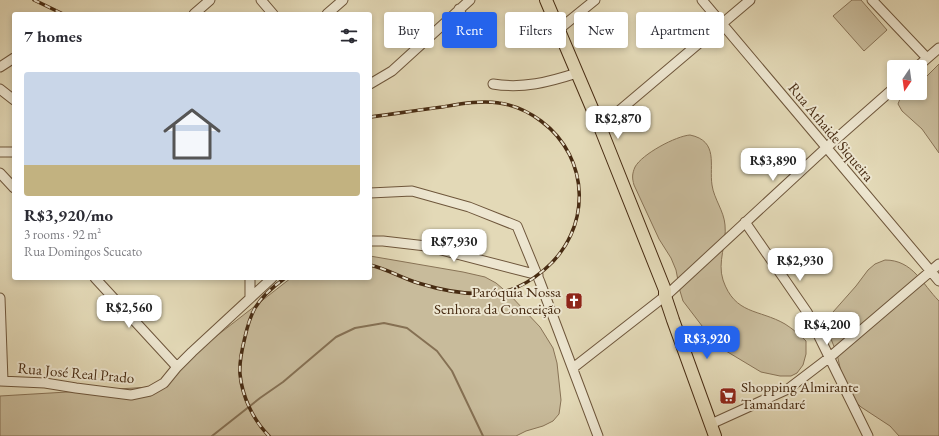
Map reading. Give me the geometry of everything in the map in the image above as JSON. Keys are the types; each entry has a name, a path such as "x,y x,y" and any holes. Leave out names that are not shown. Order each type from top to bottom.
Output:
{"main road":[{"path":"546,0 551,12"},
{"path":"566,48 600,126 666,293 714,423 722,436"},
{"path":"714,423 715,436"}],"street":[{"path":"196,12 210,0"},
{"path":"261,0 271,12"},
{"path":"328,12 343,0"},
{"path":"372,83 392,71 470,0"},
{"path":"566,24 595,0"},
{"name":"Rua Athaide Siqueira","path":"702,0 712,12"},
{"path":"724,22 750,0"},
{"path":"873,1 927,58 939,48"},
{"name":"Rua Athaide Siqueira","path":"724,26 939,281"},
{"path":"600,126 693,48"},
{"path":"0,68 12,59"},
{"path":"493,84 510,87 536,84 577,73"},
{"path":"0,89 12,98"},
{"path":"573,368 666,293 887,94"},
{"path":"0,152 12,152"},
{"path":"0,173 12,186"},
{"path":"372,193 412,190 469,207 517,226 538,275 598,436"},
{"path":"745,222 807,312 868,436"},
{"path":"372,241 426,246 538,275"},
{"path":"714,423 788,389 830,357 939,264"},
{"path":"97,280 177,366"},
{"path":"250,280 250,298"},
{"name":"Rua José Real Prado","path":"1,381 45,383 131,395 150,391 164,383 177,366 270,280"},
{"path":"0,298 1,381"}],"shaded area":[{"path":"852,0 861,0 887,30 864,51 833,16"},
{"path":"939,64 939,153 922,129 902,111 898,104 900,100 927,100 927,76"},
{"path":"690,135 699,138 705,143 709,148 711,155 712,185 725,225 721,273 728,291 734,300 741,305 749,310 785,324 806,341 806,354 803,365 797,373 791,376 780,376 761,372 721,348 712,339 683,301 676,270 671,258 659,239 634,185 634,169 639,162 660,146"},
{"path":"372,256 463,272 485,277 496,283 509,294 540,327 553,348 557,363 561,400 559,414 553,421 516,436 0,436 0,396 151,387 288,280 372,280"},
{"path":"885,260 895,261 910,268 939,301 939,436 899,436 890,426 861,407 849,395 843,381 837,354 829,334 828,320 868,270 875,264"}],"waterway":[{"path":"212,436 283,382 336,337 355,328 384,323 407,328 437,351 452,371 483,436"}],"railway":[{"path":"34,0 59,12"},
{"path":"372,117 478,102 492,102 516,107 541,121 557,136 569,154 577,174 579,194 577,215 571,235 560,254 530,281 514,289 481,294 449,291 418,283 372,266"},
{"path":"269,436 258,423 249,407 241,382 240,360 248,326 255,308 261,299 282,280"}],"place":[{"name":"Paróquia Nossa Senhora da Conceição","path":"574,301"},
{"name":"Shopping Almirante Tamandaré","path":"728,396"}]}
